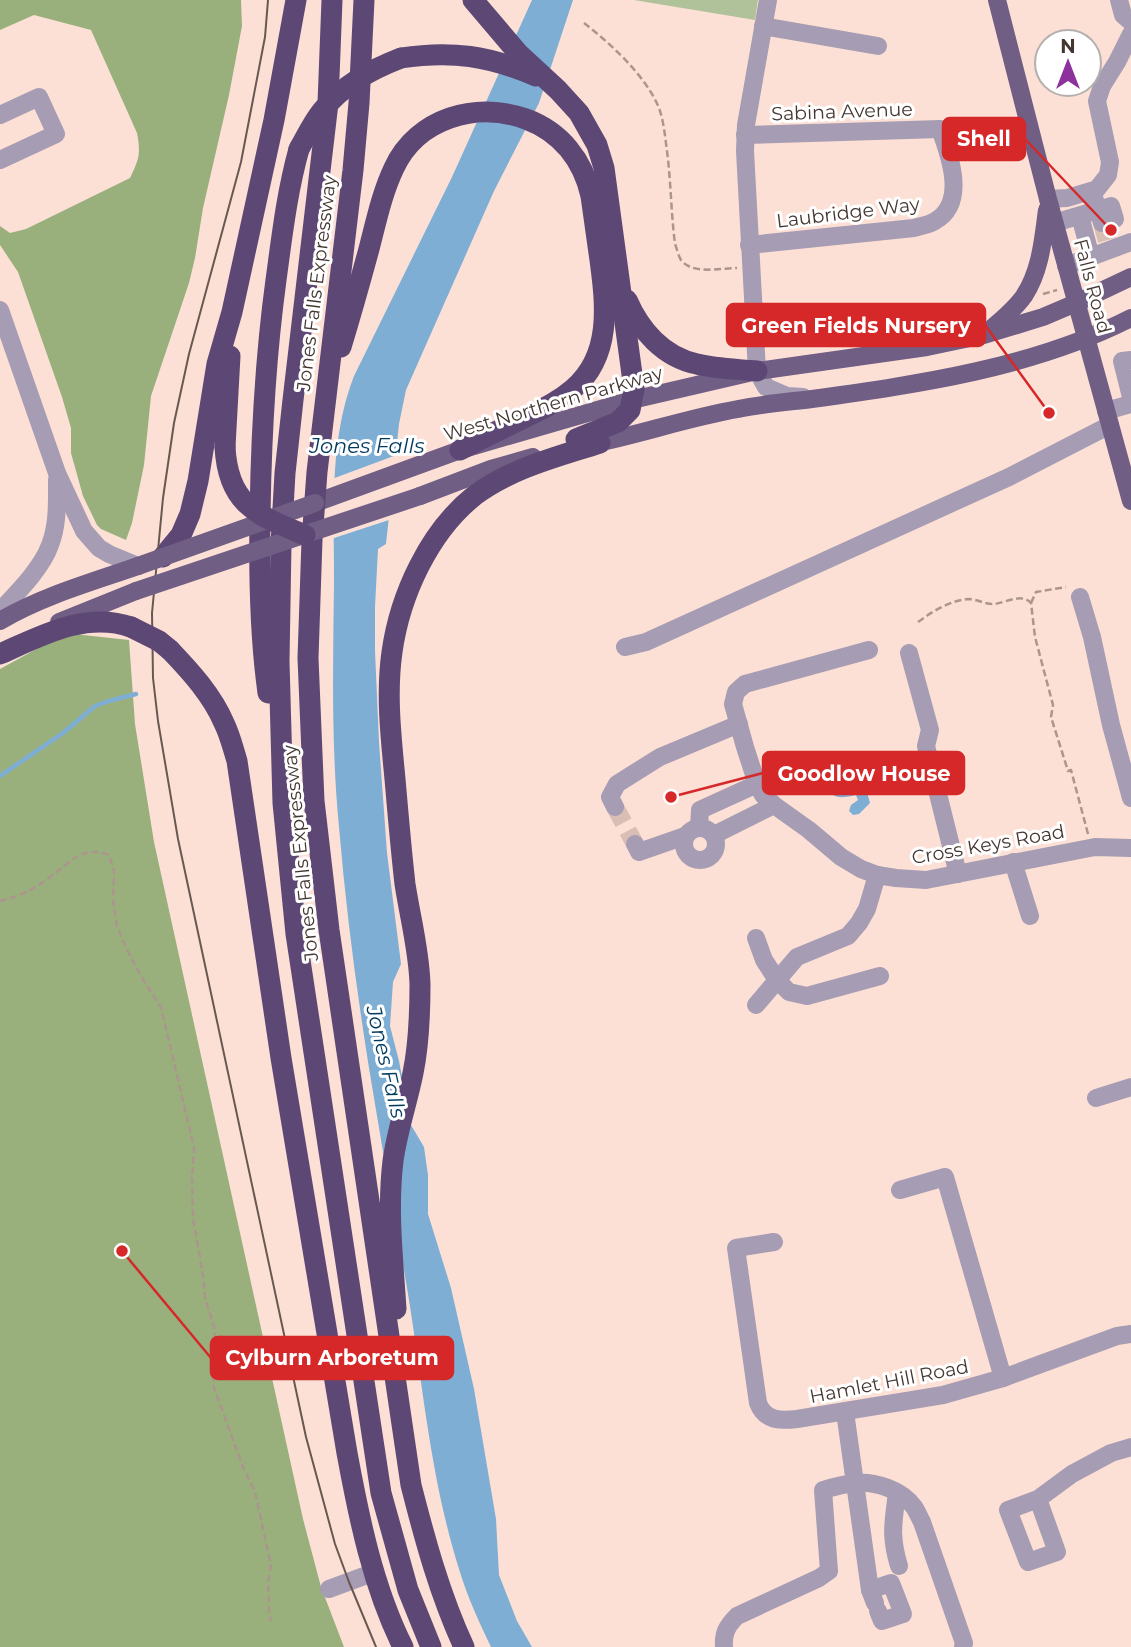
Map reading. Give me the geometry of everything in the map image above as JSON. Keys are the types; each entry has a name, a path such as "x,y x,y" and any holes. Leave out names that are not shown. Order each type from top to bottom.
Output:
{"highway":[{"path":"163,557 181,535 190,514 198,481 215,446 232,312 274,120 296,0"},
{"name":"Jones Falls Expressway","path":"332,0 328,103 285,473 279,661 284,803 296,934 381,1493 408,1590 431,1647"},
{"name":"Jones Falls Expressway","path":"364,0 359,103 317,472 309,658 314,801 329,930 403,1441 422,1528 453,1623 464,1647"},
{"path":"479,8 519,54 579,113 597,145 604,168 633,382 630,410 618,422 522,459"},
{"path":"284,803 261,625 260,467 266,361 287,199 299,149 322,111 342,90 371,70 401,58 446,53 466,55 517,68 558,90"},
{"path":"324,402 384,194 394,167 404,151 435,123 456,116 489,111 505,113 537,124 564,142 581,165 588,181 604,292 602,339 593,365 569,393 544,409 460,450"},
{"path":"620,287 643,329 654,341 677,357 697,364 757,372"},
{"path":"403,1441 390,1214 394,1157 417,1048 420,982 405,886 390,717 392,653 397,627 405,601 430,545 449,520 476,495 507,476 534,464 600,443"},
{"path":"215,446 235,490 246,505 267,520 305,535"},
{"path":"0,654 69,626 92,622 128,625 159,641 170,650 192,674 217,708 224,723 237,761 279,1045 355,1498 383,1598 404,1647"}],"main road":[{"name":"Falls Road","path":"997,0 1085,339 1131,501"},
{"path":"984,335 1024,297 1036,273 1048,199"},
{"name":"West Northern Parkway","path":"0,621 14,612 80,586 460,450 632,400 757,372 926,347 984,335 1043,317 1131,277"},
{"path":"0,654 51,625 136,590 421,496 522,459 600,443 727,411 975,371 1085,339 1131,318"}],"street":[{"path":"768,0 746,135 750,267 757,372 766,387 774,391 787,396 813,399"},
{"path":"1119,0 1123,15 1131,22"},
{"path":"764,26 878,46"},
{"path":"1048,199 1067,198 1092,191 1097,189 1108,175 1110,162 1097,100 1131,34"},
{"path":"0,115 38,97 56,134 0,160"},
{"name":"Sabina Avenue","path":"746,135 940,129"},
{"name":"Laubridge Way","path":"749,244 914,228 934,222 943,215 953,191 952,169 940,129"},
{"path":"1054,223 1080,216 1105,217 1092,191"},
{"path":"1080,216 1091,257"},
{"path":"1066,266 1118,244"},
{"path":"0,310 57,473 80,525 93,543 109,554 138,566"},
{"path":"1094,370 1127,361 1131,397"},
{"path":"625,647 646,642 1009,477 1131,404"},
{"path":"0,611 29,578 50,546 55,522 57,473"},
{"path":"1080,597 1131,798"},
{"path":"699,833 700,810 757,784 733,704 736,692 746,684 869,650"},
{"path":"909,653 930,730 926,746 958,874"},
{"path":"615,807 610,797 617,784 660,757 739,724"},
{"name":"Cross Keys Road","path":"757,784 763,795 775,806 841,857 877,875 926,880 1094,847 1131,848"},
{"path":"635,844 639,852 775,806"},
{"path":"1013,862 1030,916"},
{"path":"756,1005 796,957 848,936 867,909 877,875"},
{"path":"755,938 764,960 789,992 807,996 880,976"},
{"path":"1096,1098 1131,1087"},
{"path":"900,1190 945,1177 1003,1378"},
{"name":"Hamlet Hill Road","path":"774,1242 736,1248 758,1403 761,1411 773,1419 845,1412 943,1395 1003,1378 1117,1336 1131,1334"},
{"path":"845,1412 874,1601"},
{"path":"1038,1499 1081,1469 1111,1453 1131,1447"},
{"path":"724,1647 724,1634 737,1616 820,1578 829,1571 823,1490 855,1483 874,1483 897,1493 914,1506 922,1522 933,1574 964,1643 963,1647"},
{"path":"897,1493 892,1533 899,1566"},
{"path":"329,1589 375,1572"}],"path":[{"path":"584,23 609,42 624,58 659,108 665,132 675,244 681,259 687,266 697,269 750,267"},
{"path":"1080,597 1072,594 1066,587 1036,592 1031,603 1035,637 1053,705 1051,717 1068,771 1071,770 1088,835"},
{"path":"918,622 939,607 970,599 991,605 1021,598 1028,599 1031,603"},
{"path":"0,901 18,897 51,877 80,854 96,850 109,855 114,871 113,900 117,928 135,965 161,1007 194,1148 193,1218 205,1298 215,1330 213,1385 255,1492 271,1566 268,1581 271,1621"}],"green space":[{"path":"0,0 241,0 242,26 195,258 151,396 144,465 126,540 97,525 83,496 71,453 71,428 62,397 18,272 0,245 0,226 10,233 26,229 130,178 138,156 137,133 91,30 34,15 0,30"},
{"path":"634,0 758,0 755,20"},
{"path":"74,634 129,640 135,724 154,842 303,1519 321,1587 344,1647 0,1647 0,669 51,641"}],"water":[{"name":"Jones Falls","path":"532,0 573,0 539,103 494,191 406,390 399,424 386,544 378,549 375,607 379,742 387,853 401,964 393,982 390,1026 411,1125 424,1147 428,1175 428,1214 451,1288 474,1389 496,1519 499,1575 517,1621 532,1647 491,1647 462,1579 440,1497 354,969 336,796 333,704 334,504 340,426 354,376 452,177"},
{"path":"836,775 846,776 865,785 870,803 859,814 853,815 849,811 851,805 858,800 856,795 839,797 830,791 831,781"}],"pier":[{"path":"399,454 392,519 331,539 332,479"}],"waterway":[{"path":"0,776 63,733 95,706 136,694"}],"tunnel":[{"path":"1102,223 1108,244"},
{"path":"615,807 635,844"}],"tram line":[{"path":"268,0 265,37 241,162 189,354 174,423 163,498 152,613 153,678 178,839 306,1437 335,1544 376,1647"}],"place":[{"name":"Shell","path":"1111,230"},
{"name":"Green Fields Nursery","path":"1049,413"},
{"name":"Goodlow House","path":"671,797"},
{"name":"Cylburn Arboretum","path":"122,1251"}]}
